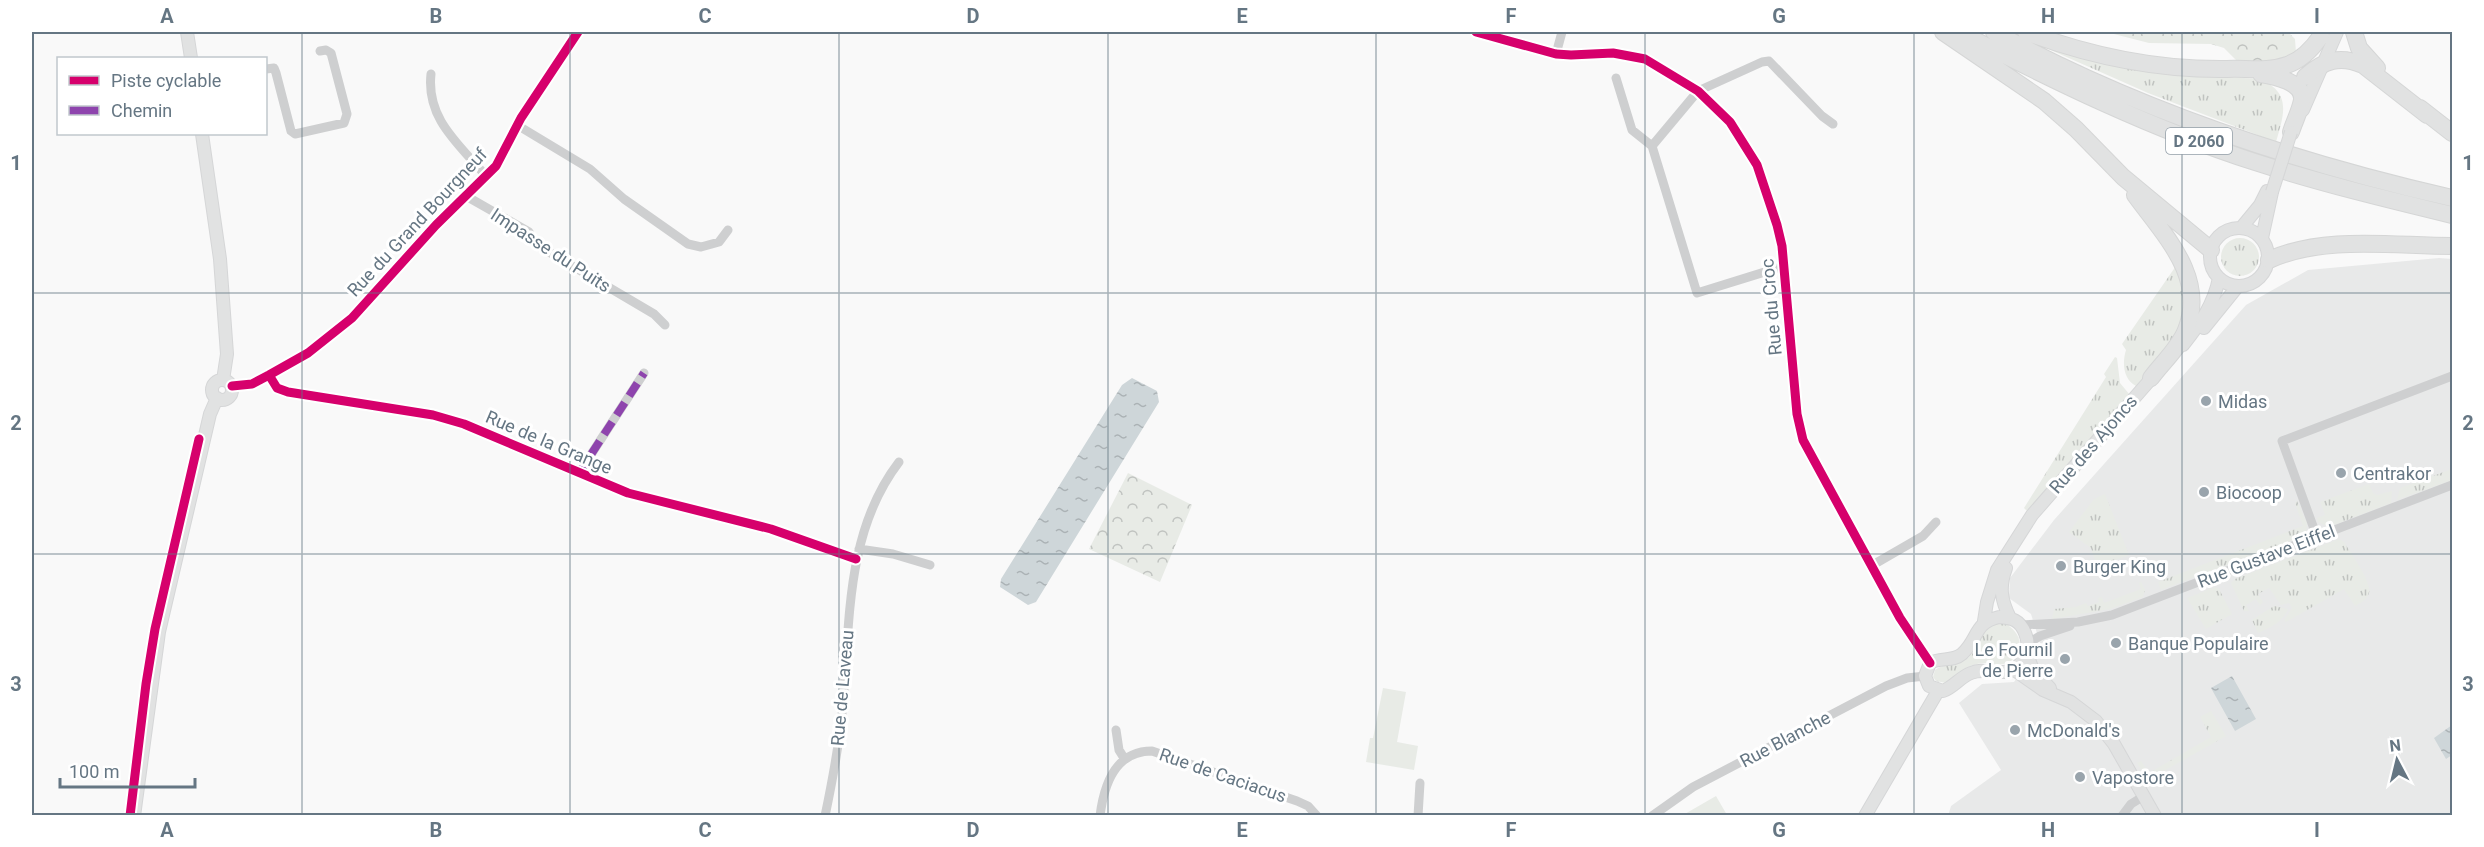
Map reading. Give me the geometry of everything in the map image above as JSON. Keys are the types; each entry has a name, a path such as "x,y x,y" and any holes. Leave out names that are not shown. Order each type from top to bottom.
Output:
{"highway":[{"path":"1943,32 2044,101 2076,129 2123,177 2211,250"},
{"name":"D 2060","path":"1959,32 2055,81 2148,121 2253,162 2364,194 2452,215"},
{"name":"D 2060","path":"1994,32 2088,78 2258,145 2366,178 2452,198"},
{"path":"2026,32 2060,44 2117,58 2210,70 2273,75 2294,85 2303,84"},
{"path":"2354,32 2359,48 2368,60 2427,115"},
{"path":"2210,70 2266,70 2284,66 2304,56 2327,33"},
{"path":"2289,132 2302,99 2303,84 2323,63 2340,59 2363,65 2452,133"},
{"path":"2123,177 2180,257 2186,267 2192,288 2191,313 2186,331 2151,378"},
{"path":"2269,260 2319,246 2452,246"}],"street":[{"path":"187,32 191,57"},
{"name":"Rue du Grand Bourgneuf","path":"269,375 308,353 352,318 436,225 496,166 517,125 578,32"},
{"name":"Rue du Croc","path":"1476,32 1556,54 1571,56 1612,53 1635,55 1659,66 1698,92 1730,122 1757,165 1777,225 1784,266 1797,414 1803,440 1917,646 1930,663"},
{"path":"1556,54 1562,32"},
{"path":"2262,238 2270,191 2289,132 2323,63 2327,33"},
{"path":"2303,84 2327,33"},
{"path":"267,69 274,68 291,131 295,134 344,123 347,114 332,53 326,50 320,51"},
{"path":"1652,146 1698,92 1762,62 1769,61 1822,116 1833,124"},
{"path":"430,74 429,92 439,122 486,176"},
{"path":"1616,78 1632,130 1652,146 1696,293 1784,266"},
{"path":"517,125 590,169 624,199 688,244 701,247 718,242 728,230"},
{"path":"202,135 220,259 227,383"},
{"path":"2241,228 2270,191"},
{"name":"Impasse du Puits","path":"466,195 529,232 537,245 654,315 665,325"},
{"path":"2241,228 2253,231 2262,238 2269,260 2262,276 2247,286 2238,286 2218,278 2210,260 2215,241 2222,233 2241,228"},
{"name":"Rue des Ajoncs","path":"1930,663 1958,657 1967,649 1984,621 1993,581 2013,543 2051,490 2200,325 2216,294 2218,278"},
{"name":"Rue des Ajoncs","path":"2010,618 2002,603 2001,592 2006,569 2023,537 2238,286"},
{"path":"579,473 644,373"},
{"path":"134,816 159,632 210,414 217,398 212,388 215,383 252,384 269,375"},
{"name":"Rue de la Grange","path":"269,375 278,388 288,392 434,415 464,424 644,499 771,529 856,560"},
{"path":"2317,537 2282,441 2452,376"},
{"name":"Rue de Laveau","path":"825,816 843,706 847,632 856,560 868,515 877,495 899,462"},
{"name":"Rue Gustave Eiffel","path":"2022,625 2078,622 2112,615 2452,485"},
{"path":"1872,566 1923,536 1936,522"},
{"path":"859,549 893,554 930,565"},
{"path":"1984,621 1999,617 2010,618 2022,625 2033,670 2058,695"},
{"name":"Rue Gustave Eiffel","path":"2027,649 2040,636 2078,622"},
{"path":"1930,663 1925,676 1929,686 1938,691 1949,689 1962,678 1978,670 1998,672 2013,669 2027,649"},
{"path":"2013,669 2043,690 2071,702 2105,731 2155,816"},
{"name":"Rue Blanche","path":"1652,816 1693,787 1886,686 1907,678 1925,676"},
{"path":"1865,816 1938,691"},
{"path":"1100,816 1111,773 1124,758 1119,750 1116,730"},
{"name":"Rue de Caciacus","path":"1124,758 1140,751 1157,751 1298,801 1308,806 1317,816"},
{"path":"1418,816 1420,783"},
{"path":"2121,816 2131,804 2144,796"}],"shaded area":[{"path":"2439,258 2452,259 2452,815 1948,816 1951,806 2001,770 1959,703 1982,684 2014,682 2041,646 2031,614 2009,598 2010,578 2054,520 2246,305 2308,270"}],"green space":[{"path":"2106,32 2288,32 2295,39 2296,53 2287,60 2239,63 2224,48 2211,44 2149,43"},
{"path":"2021,37 2180,74 2260,79 2277,91 2283,105 2276,142 2148,93"},
{"path":"2240,238 2254,243 2259,257 2254,271 2240,276 2226,271 2221,257 2226,243"},
{"path":"2178,263 2189,307 2171,348 2136,386 2126,375 2124,360 2126,350 2122,344"},
{"path":"2115,357 2120,383 2130,395 2028,512 2024,508 2106,377 2104,374"},
{"path":"2451,467 2452,480 2397,500 2400,488 2449,470"},
{"path":"1128,473 1192,505 1160,582 1089,549"},
{"path":"2369,484 2373,493 2377,495 2392,491 2391,503 2329,527 2318,522 2317,518 2325,515 2320,502"},
{"path":"2105,494 2129,555 2097,567 2091,548 2069,532 2094,499"},
{"path":"2297,501 2307,523 2306,535 2161,590 2158,582 2303,526 2295,503"},
{"path":"2339,539 2344,542 2360,567 2369,588 2367,598 2355,606 2344,589 2286,622 2284,620 2292,608 2289,603 2281,605 2269,588 2258,594 2263,602 2260,605 2256,599 2246,605 2249,611 2244,611 2231,583 2235,579"},
{"path":"2141,582 2145,590 2143,597 2110,609 2052,619 2054,609 2076,607 2086,603 2088,606 2099,602 2098,598 2102,597 2104,603 2141,589 2139,583"},
{"path":"2215,587 2219,589 2232,614 2206,629 2187,598"},
{"path":"2274,606 2288,609 2280,621 2258,633 2252,620"},
{"path":"2003,622 2014,630 2020,645 2010,662 1974,665 1959,672 1946,683 1936,681 1933,677 1935,670 1967,658 1975,650 1986,629 1995,623"},
{"path":"1383,688 1406,692 1397,742 1418,746 1414,770 1366,762"},
{"path":"2211,711 2226,736 2148,780 2137,763 2141,761 2149,773 2211,737 2200,717"},
{"path":"1716,796 1727,815 1683,815"}],"water":[{"path":"1132,378 1157,391 1159,402 1036,602 1028,605 1000,587 1001,579 1122,385"},
{"path":"2232,676 2256,719 2235,731 2211,688"},
{"path":"2452,725 2452,755 2446,759 2434,738"}],"marked path":[{"path":"579,473 644,373"}],"cycle path":[{"path":"232,386 252,384 308,353 352,318 436,225 496,166 521,118 578,32"},
{"path":"1476,32 1556,54 1613,53 1645,59 1698,91 1730,122 1757,165 1782,246 1797,414 1803,440 1900,618 1930,663"},
{"path":"269,375 277,388 288,392 433,415 464,424 628,493 771,529 856,559"},
{"path":"130,816 155,629 199,439"}],"place":[{"name":"Midas","path":"2206,401"},
{"name":"Centrakor","path":"2341,473"},
{"name":"Biocoop","path":"2204,492"},
{"name":"Burger King","path":"2061,566"},
{"name":"Banque Populaire","path":"2116,643"},
{"name":"Le Fournil de Pierre","path":"2065,659"},
{"name":"McDonald's","path":"2015,730"},
{"name":"Vapostore","path":"2080,777"}]}
